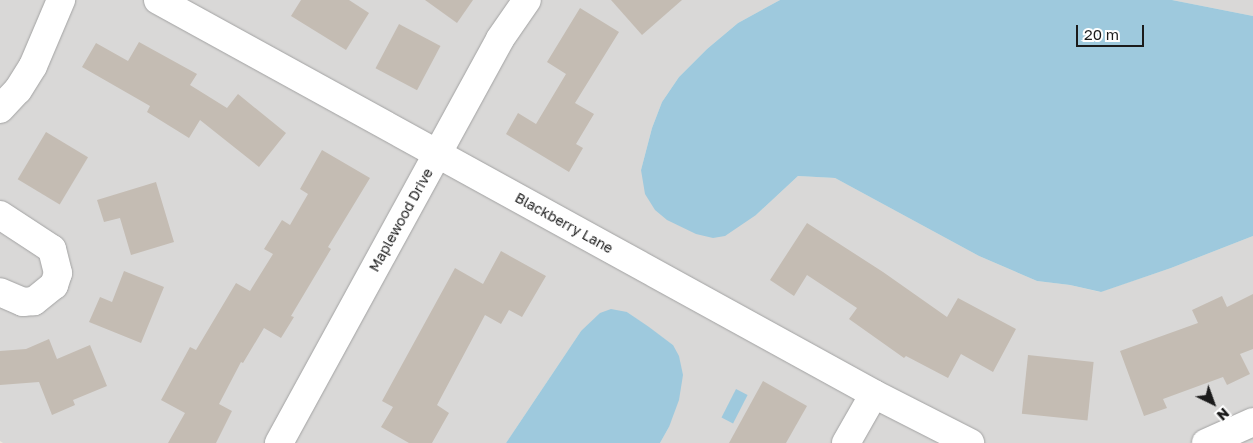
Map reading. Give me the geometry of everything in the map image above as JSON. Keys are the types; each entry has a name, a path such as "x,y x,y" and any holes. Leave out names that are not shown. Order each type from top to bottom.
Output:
{"street":[{"path":"0,109 18,90 33,66 61,0"},
{"name":"Blackberry Lane","path":"158,0 874,394 970,443"},
{"name":"Maplewood Drive","path":"279,443 500,40 527,0"},
{"path":"0,215 52,249 58,273 54,285 34,301 23,302 0,292"},
{"path":"846,443 874,394"},
{"path":"1206,443 1253,422"}],"shaded area":[{"path":"0,0 780,0 738,23 707,49 679,77 662,102 652,128 641,170 756,215 798,176 835,178 979,256 1037,281 1070,285 1100,292 1171,268 1253,236 1253,443 660,443 669,427 673,345 627,312 581,331 506,443 3,443 0,441"},
{"path":"1172,0 1253,0 1253,16"}],"water":[{"path":"780,0 1172,0 1253,16 1253,236 1171,268 1101,292 1070,285 1037,281 979,256 835,178 798,176 756,215 725,236 713,238 696,234 667,220 655,210 645,194 641,170 652,128 662,102 679,77 707,49 738,23"},
{"path":"611,309 627,312 649,327 673,345 679,356 683,375 679,400 669,427 660,443 506,443 581,331 600,313"},
{"path":"736,389 748,395 733,423 721,418"}],"building":[{"path":"301,0 349,0 369,13 346,50 291,16"},
{"path":"425,0 473,0 457,23"},
{"path":"611,0 682,0 642,35"},
{"path":"580,8 619,32 575,103 594,114 576,144 583,148 569,172 506,134 518,113 536,124 566,74 547,62"},
{"path":"399,24 440,46 417,90 376,68"},
{"path":"139,42 197,74 190,85 227,108 238,94 286,133 259,167 200,120 189,138 147,112 150,106 82,67 96,43 128,61"},
{"path":"46,132 88,157 60,204 18,179"},
{"path":"322,150 370,178 328,247 331,249 291,316 294,317 281,338 264,328 243,363 241,362 219,404 232,411 216,443 168,443 185,413 161,400 190,347 196,350 236,283 250,291 273,254 264,249 282,220 290,225 308,194 300,189"},
{"path":"156,182 174,242 131,255 120,218 104,222 97,200"},
{"path":"807,223 883,272 947,317 958,298 1016,329 993,372 961,354 948,378 906,356 904,358 849,319 857,308 807,275 794,296 770,280"},
{"path":"501,251 546,276 522,317 509,310 501,324 485,315 437,405 449,413 432,443 409,443 381,427 393,407 382,401 455,268 483,284"},
{"path":"124,271 164,287 141,343 89,322 100,297 112,302"},
{"path":"1253,294 1253,349 1240,354 1250,374 1227,385 1223,377 1163,399 1167,408 1144,416 1120,351 1198,323 1192,310 1222,296 1227,307"},
{"path":"49,339 57,359 90,345 107,386 73,400 75,405 52,415 39,382 0,385 0,351 26,349"},
{"path":"1028,355 1094,362 1087,421 1022,414"},
{"path":"763,381 807,406 786,443 729,443"}]}
